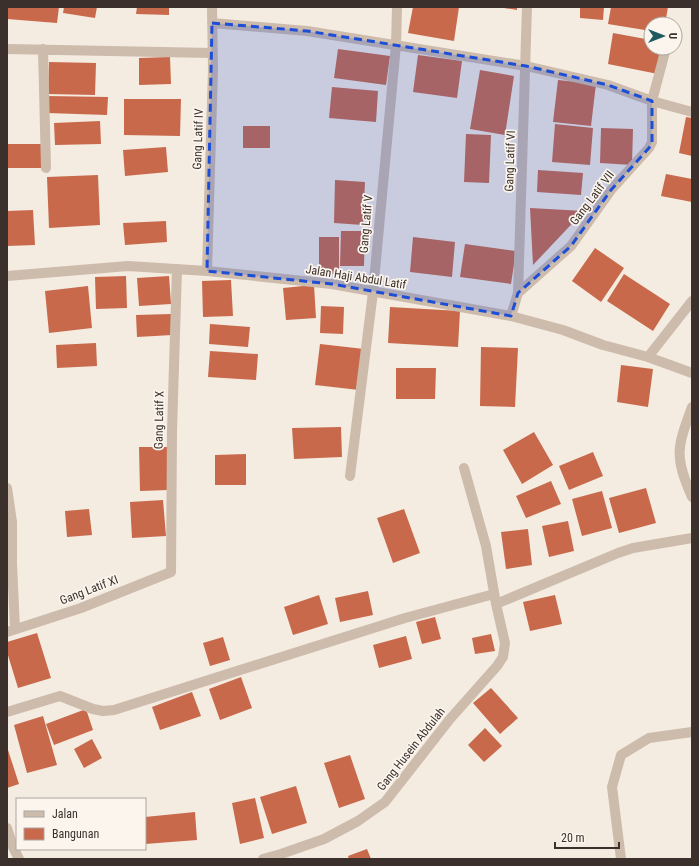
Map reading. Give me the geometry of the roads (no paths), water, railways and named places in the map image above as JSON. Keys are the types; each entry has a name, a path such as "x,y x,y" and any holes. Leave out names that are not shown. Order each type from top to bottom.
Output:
{"street":[{"name":"Gang Latif IV","path":"207,271 212,7"},
{"name":"Gang Latif V","path":"350,476 373,292 396,45 397,7"},
{"name":"Gang Latif VI","path":"511,316 518,293 527,7"},
{"path":"212,23 307,31 526,66 608,85 652,101 692,112"},
{"path":"7,49 212,53"},
{"path":"44,49 46,168"},
{"name":"Gang Latif VII","path":"518,293 571,246 611,190 649,148 652,142 652,101 664,56"},
{"name":"Jalan Haji Abdul Latif","path":"7,276 128,266 207,271 332,284 511,316 563,330 603,345 692,373"},
{"name":"Gang Latif X","path":"171,572 172,430 177,269"},
{"path":"648,358 692,301"},
{"path":"692,407 679,447 680,466 692,497"},
{"name":"Gang Husein Abdulah","path":"263,859 324,839 358,821 386,802 450,719 498,666 503,657 505,643 495,599 486,546 464,468"},
{"name":"Gang Latif XI","path":"7,488 12,522 11,631 81,608 171,572"},
{"path":"7,712 60,696 93,709 103,711 114,710 405,618 495,599 633,548 692,538"},
{"path":"621,859 612,787 621,755 649,738 692,732"},
{"path":"7,828 13,847 19,859"}]}
